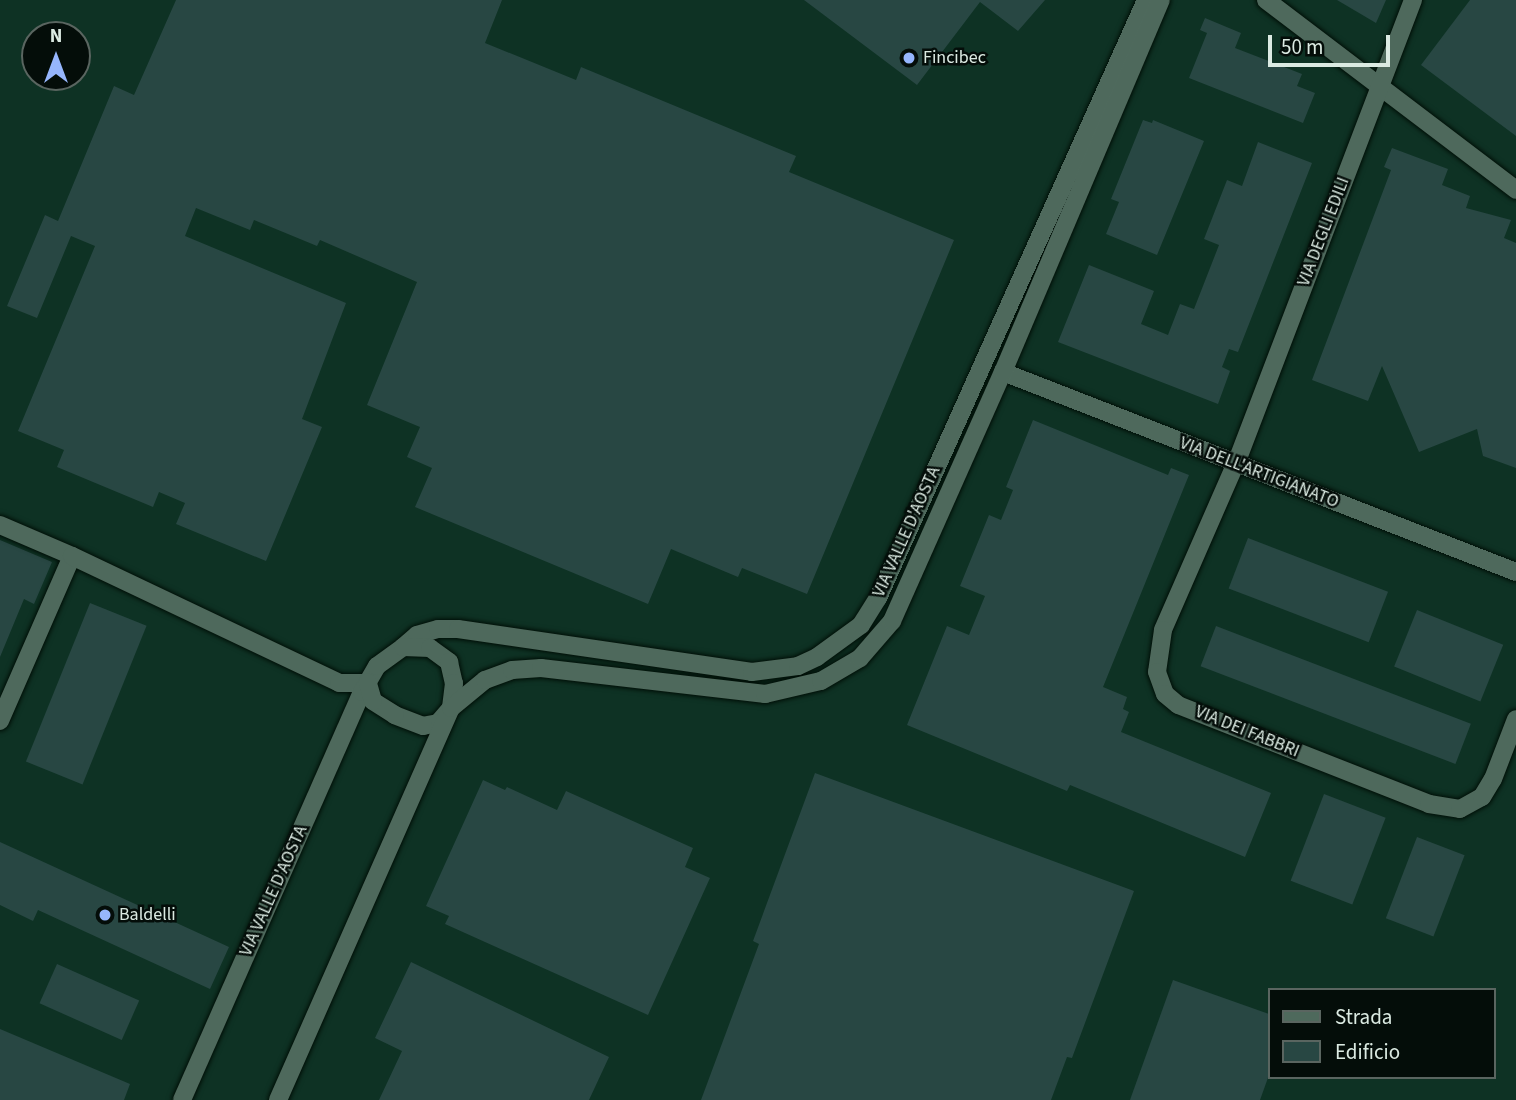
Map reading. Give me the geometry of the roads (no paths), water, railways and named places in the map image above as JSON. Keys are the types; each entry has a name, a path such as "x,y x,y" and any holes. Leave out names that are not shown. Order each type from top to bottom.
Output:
{"street":[{"name":"VIA VALLE D'AOSTA","path":"182,1100 368,683 377,666 417,635 438,629 458,629 752,672 798,666 817,657 861,625 878,598 1146,0"},
{"name":"VIA VALLE D'AOSTA","path":"368,683 373,701 423,726 438,723 485,680 512,670 541,667 765,694 821,681 860,658 892,621 1003,372 1161,0"},
{"path":"1266,0 1516,190"},
{"name":"VIA DEGLI EDILI","path":"1235,465 1413,0"},
{"name":"VIA DELL'ARTIGIANATO","path":"1003,372 1235,465 1516,572"},
{"name":"VIA DEI FABBRI","path":"1235,465 1163,630 1157,672 1165,694 1178,705 1429,804 1460,809 1482,797 1493,779 1516,719"},
{"path":"0,525 72,556 339,683 368,683"},
{"path":"0,721 72,556"},
{"name":"VIA VALLE D'AOSTA","path":"278,1100 452,708 454,683 449,662 430,648 402,647"}],"place":[{"name":"Fincibec","path":"909,58"},
{"name":"Baldelli","path":"105,915"}]}
